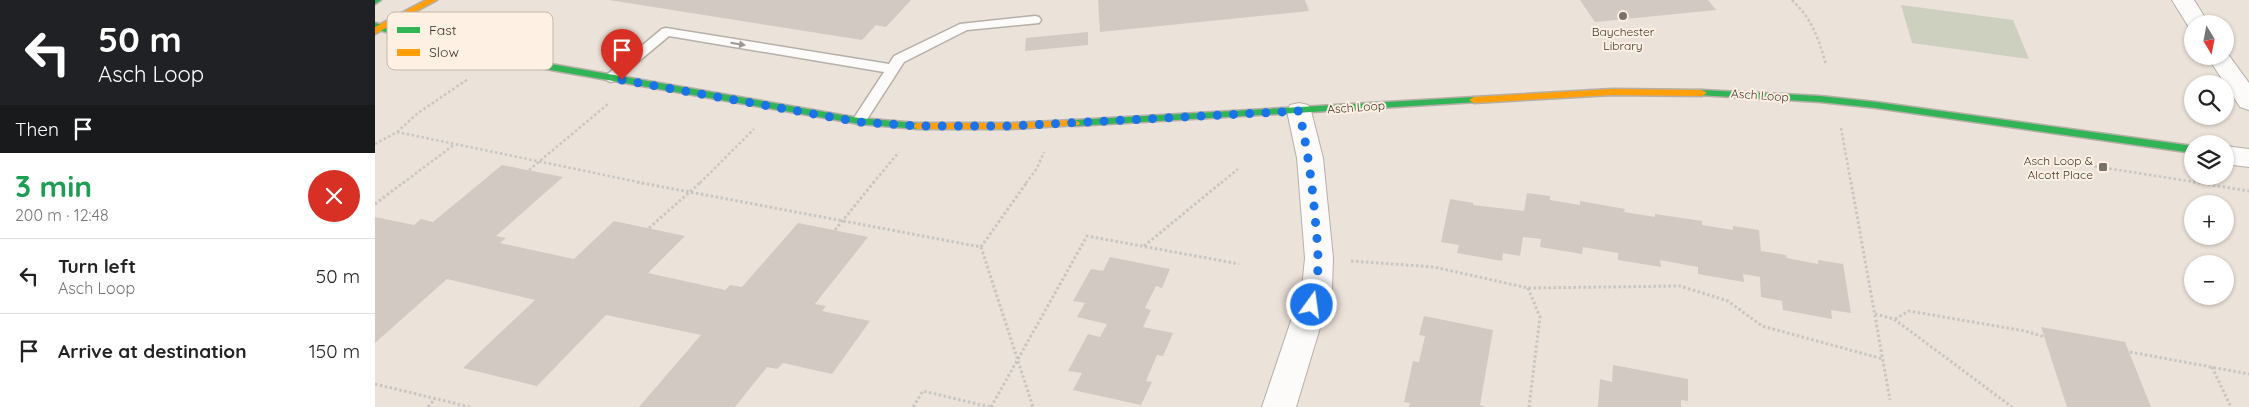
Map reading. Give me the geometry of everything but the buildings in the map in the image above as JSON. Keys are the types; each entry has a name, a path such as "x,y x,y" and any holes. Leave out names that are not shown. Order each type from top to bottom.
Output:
{"street":[{"path":"409,12 433,0"},
{"path":"2183,0 2192,15"},
{"path":"2225,65 2249,102"},
{"name":"Asch Loop","path":"553,68 859,122 919,126 1011,126 1612,92 1728,93 1876,105 2184,149"},
{"path":"1279,407 1317,288 1319,258 1310,158 1299,111"},
{"path":"2234,156 2249,158"}],"lane":[{"path":"859,122 899,59 964,27 1035,20"},
{"path":"610,78 666,32 893,69"}],"path":[{"path":"1792,0 1807,14 1817,32 1826,65"},
{"path":"375,144 397,132 418,113 481,70"},
{"path":"529,170 633,82"},
{"path":"649,228 690,193 775,107"},
{"path":"981,247 1037,168 1057,123"},
{"path":"835,230 919,126"},
{"path":"1841,126 1890,400"},
{"path":"397,132 690,193 981,247"},
{"path":"375,204 455,144"},
{"path":"1143,246 1239,169"},
{"path":"913,407 923,392 991,407 1087,236 1239,264"},
{"path":"981,247 1033,407"},
{"path":"1319,258 1434,267 1528,288 1680,286 1728,301 1762,326 1883,359"},
{"path":"1528,288 1540,317 1529,407"},
{"path":"1894,319 1909,311 2025,331 2045,337"},
{"path":"1875,314 1894,319 2012,407"},
{"path":"2130,352 2249,374"},
{"path":"2212,367 2231,407"},
{"path":"375,384 470,407"},
{"path":"428,407 435,399"}],"green space":[{"path":"1901,5 2013,20 2029,59 1912,43"}],"traffic: fast":[{"path":"375,26 387,29"},
{"path":"553,67 859,121 917,126"},
{"path":"1702,93 1820,99 1876,105 2184,149"},
{"path":"1075,123 1474,100"}],"traffic: slow":[{"path":"411,12 433,0"},
{"path":"375,31 387,25"},
{"path":"1474,100 1612,92 1702,93"},
{"path":"917,126 1011,126 1075,123"}],"place":[{"name":"Baychester Library","path":"1623,16"},
{"name":"Asch Loop & Alcott Place","path":"2103,167"}],"route":[{"path":"622,80 859,122 919,126 1011,126 1299,111 1310,158 1319,258 1317,288 1312,305"}]}
